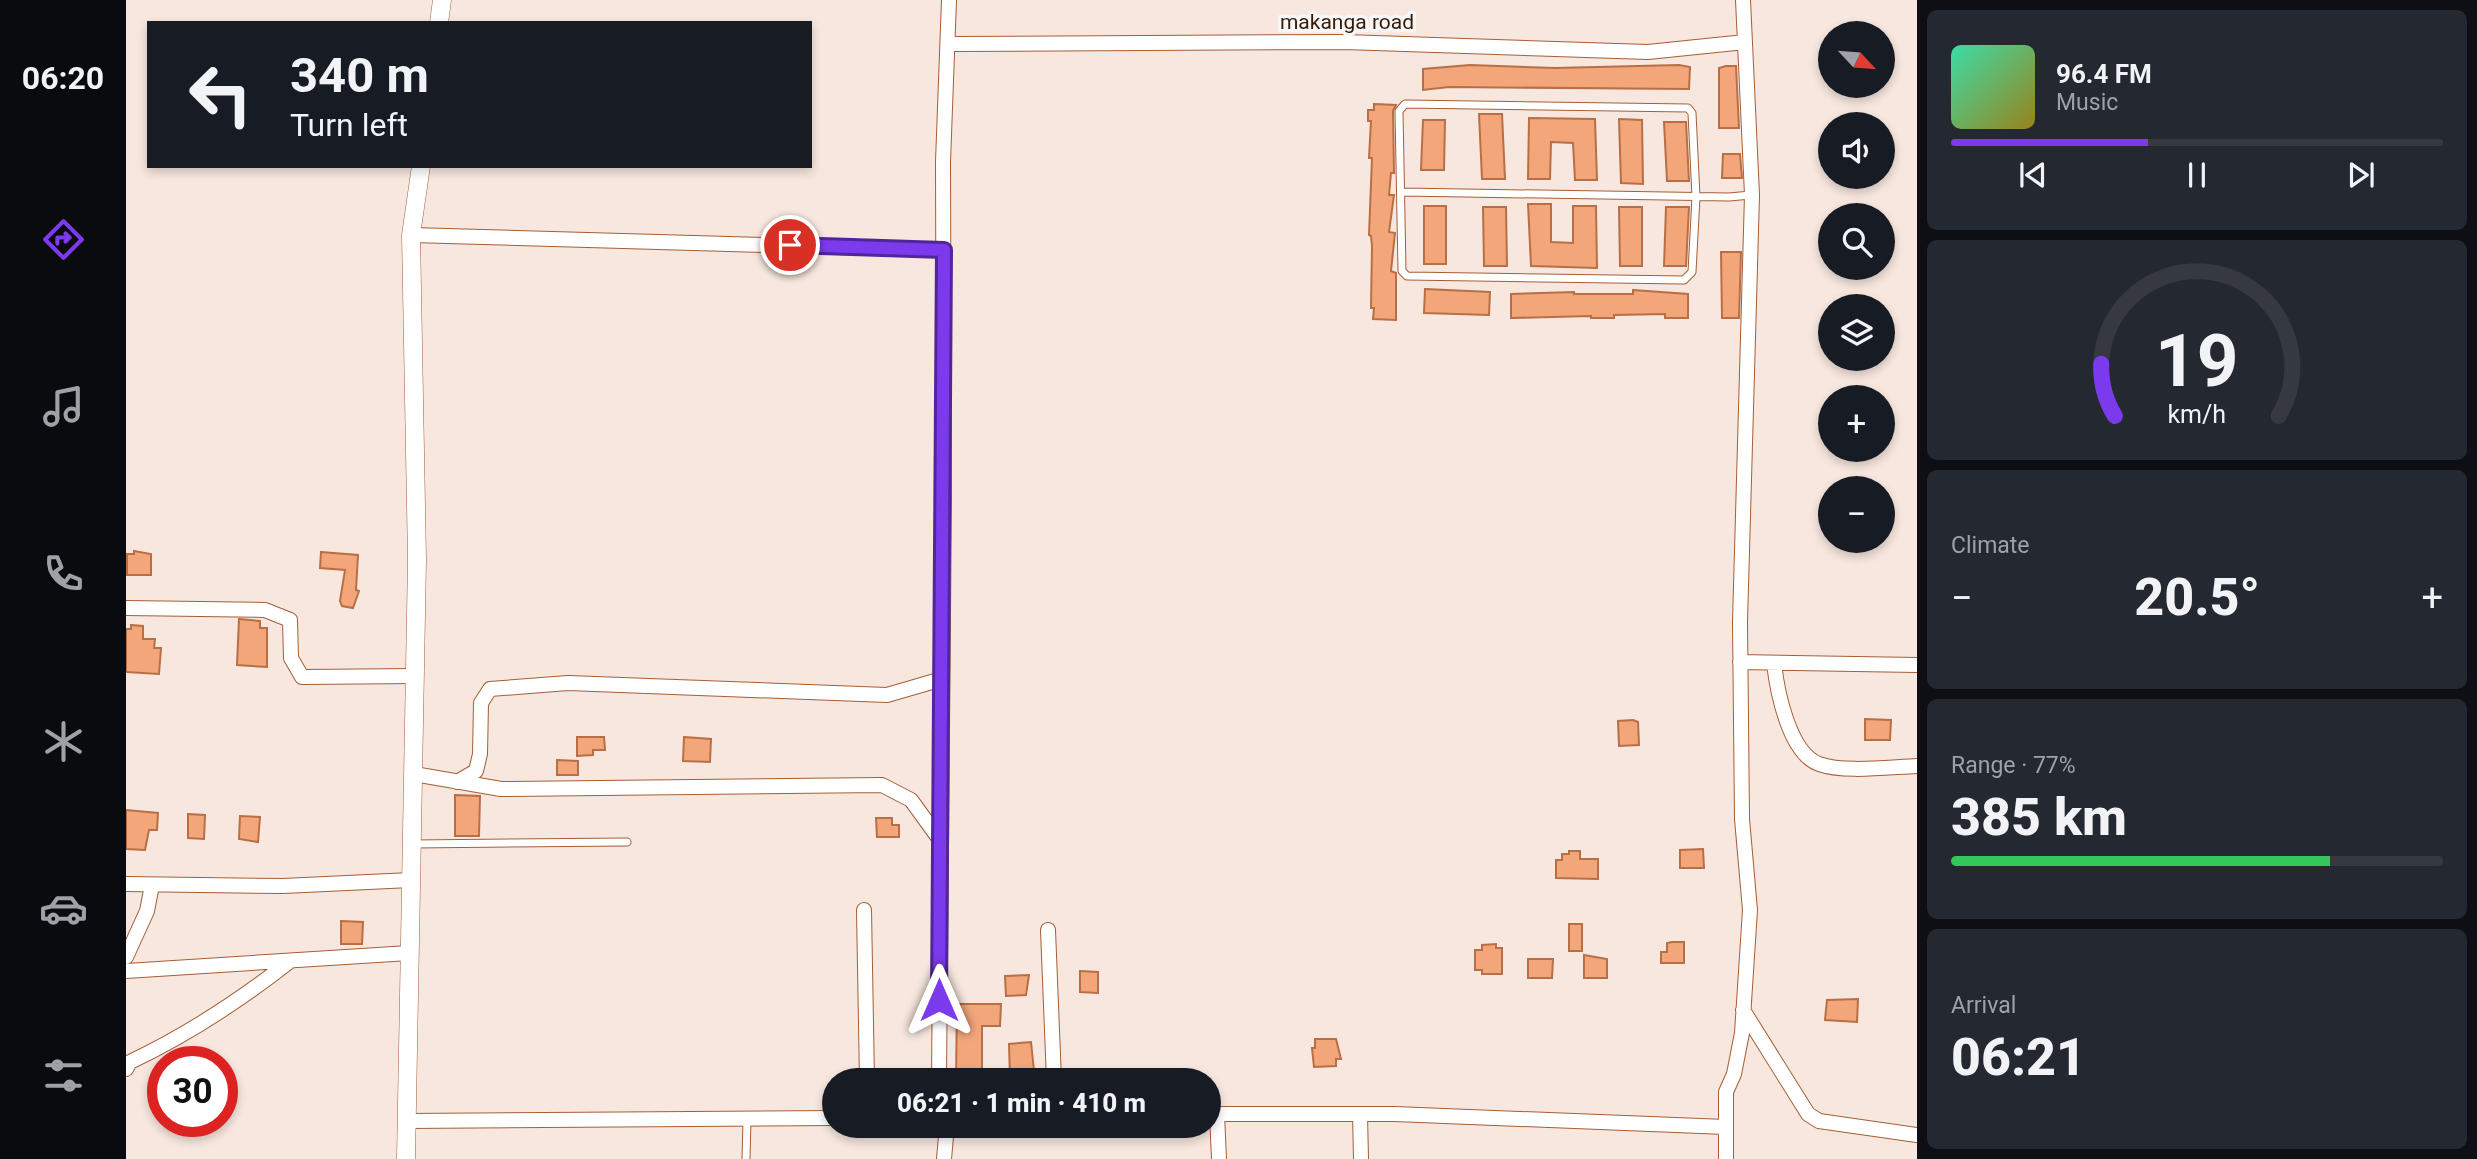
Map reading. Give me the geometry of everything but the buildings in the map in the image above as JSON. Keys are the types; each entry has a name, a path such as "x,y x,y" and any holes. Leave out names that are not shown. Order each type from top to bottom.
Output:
{"street":[{"path":"439,21 442,0"},
{"path":"939,1068 944,250 949,0"},
{"path":"1726,1159 1726,1092 1734,1074 1743,1010 1750,910 1742,819 1741,662 1752,195 1744,0"},
{"name":"makanga road","path":"948,44 1344,42 1648,52 1745,42"},
{"path":"406,1159 417,560 411,235 421,168"},
{"path":"411,235 944,250"},
{"path":"126,608 265,610 281,614 290,620 291,658 302,677 415,676"},
{"path":"1741,662 1917,665"},
{"path":"1774,663 1787,720 1798,747 1808,759 1828,767 1917,766"},
{"path":"457,782 476,771 480,754 481,703 490,689 568,683 887,695 942,679"},
{"path":"414,774 501,789 882,785 911,800 940,840"},
{"path":"126,884 283,886 411,880"},
{"path":"126,957 147,911 152,885"},
{"path":"864,910 867,1068"},
{"path":"1048,930 1054,1068"},
{"path":"126,971 410,953"},
{"path":"126,1069 130,1062 187,1033 238,1002 290,962"},
{"path":"1743,1010 1808,1114 1819,1121 1917,1135"},
{"path":"1221,1114 1360,1114 1726,1127"},
{"path":"1360,1114 1362,1159"},
{"path":"407,1121 822,1118"},
{"path":"944,1159 946,1138"},
{"path":"1216,1138 1219,1159"}],"lane":[{"path":"1405,104 1682,107 1692,113 1696,197 1692,272 1685,280 1412,278 1402,271 1399,111 1405,104"},
{"path":"1402,192 1696,197 1752,195"},
{"path":"412,844 627,842"},
{"path":"746,1159 747,1119"}],"route":[{"path":"790,245 944,250 939,1000"}]}
